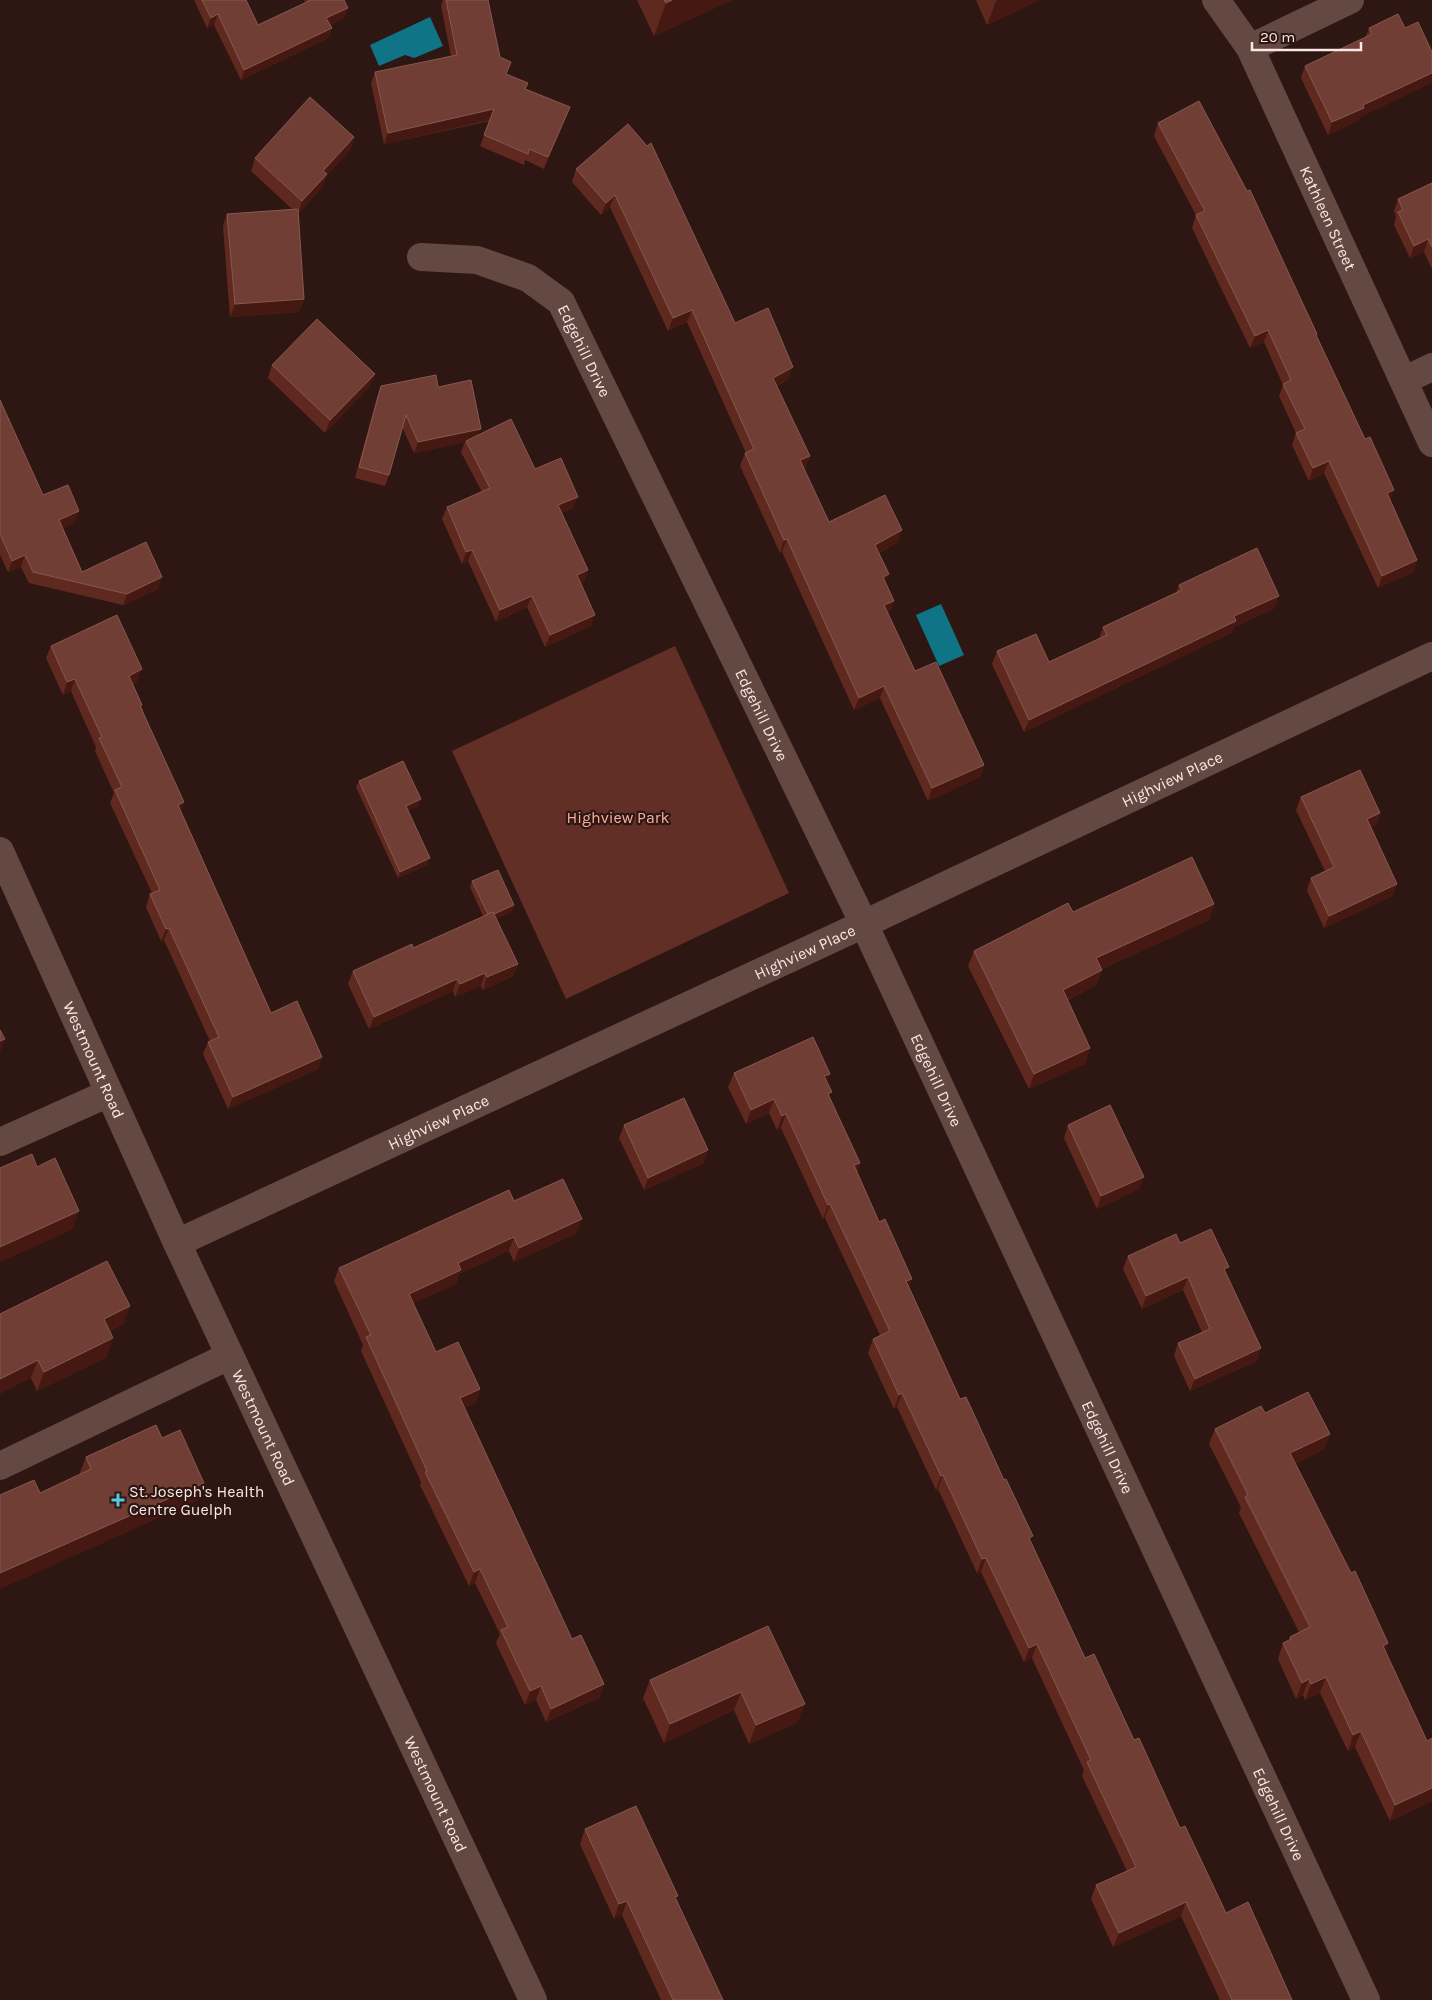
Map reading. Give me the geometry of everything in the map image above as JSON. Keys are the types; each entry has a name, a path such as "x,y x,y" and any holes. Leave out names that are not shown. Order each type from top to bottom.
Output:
{"street":[{"name":"Kathleen Street","path":"1216,0 1250,48 1432,443"},
{"path":"1250,48 1350,0"},
{"name":"Edgehill Drive","path":"421,257 477,260 528,278 561,302 864,924 1366,2000"},
{"path":"1404,380 1432,367"},
{"name":"Highview Place","path":"177,1243 864,924 1432,656"},
{"name":"Westmount Road","path":"0,851 229,1356 533,2000"},
{"path":"0,1142 109,1093"},
{"path":"0,1466 229,1356"}],"green space":[{"name":"Highview Park","path":"675,646 789,893 566,999 452,751"}],"water":[{"path":"430,17 443,46 414,58 405,55 379,66 370,45"},
{"path":"941,604 964,655 939,666 916,615"}],"building":[{"path":"202,0 246,0 258,25 311,0 344,0 348,8 326,18 332,28 244,70 218,14 211,18"},
{"path":"446,0 488,0 500,57 511,62 506,74 528,83 525,89 570,107 548,157 529,149 528,154 484,135 494,109 388,133 375,72 457,55"},
{"path":"1398,14 1405,28 1418,22 1432,52 1432,73 1363,105 1364,108 1332,122 1305,66 1372,34 1369,28"},
{"path":"310,97 354,137 323,171 327,174 302,201 255,158"},
{"path":"1199,101 1247,191 1250,190 1365,439 1370,437 1394,490 1387,493 1417,560 1382,576 1329,461 1313,468 1296,433 1305,429 1283,384 1291,380 1268,330 1255,336 1196,215 1205,211 1158,123"},
{"path":"628,124 647,146 651,143 735,323 768,308 793,367 773,378 810,456 800,460 829,522 885,495 902,530 875,545 889,574 883,577 894,601 884,605 915,671 936,662 984,765 932,788 884,686 859,698 787,539 784,540 745,453 754,449 692,310 673,318 615,195 606,203 576,169"},
{"path":"1432,183 1432,247 1428,239 1414,246 1398,212 1403,210 1398,199"},
{"path":"298,209 304,299 235,304 227,214"},
{"path":"317,319 375,374 330,420 272,365"},
{"path":"436,375 438,387 471,380 481,429 418,442 406,415 389,475 359,467 381,386"},
{"path":"0,400 43,495 68,485 79,511 59,520 82,572 146,542 162,577 127,594 33,572 25,555 12,561 0,534"},
{"path":"511,419 535,469 561,458 578,497 558,505 588,570 577,575 595,615 550,635 532,596 500,610 472,550 466,552 447,507 490,488 466,441"},
{"path":"1257,548 1279,596 1234,616 1236,621 1029,720 997,651 1036,634 1049,662 1107,635 1103,627 1182,590 1179,585"},
{"path":"117,615 142,669 129,676 142,705 140,706 184,802 178,805 271,1013 297,1001 322,1057 233,1097 208,1042 219,1037 169,928 166,929 150,894 160,890 115,790 122,787 99,738 102,737 75,679 67,682 51,646"},
{"path":"403,761 421,799 406,806 430,858 400,872 359,781"},
{"path":"1360,770 1380,813 1367,819 1397,884 1329,916 1311,878 1334,867 1301,797"},
{"path":"1192,857 1214,904 1096,958 1102,970 1063,990 1090,1048 1034,1074 974,951 1068,903 1073,912"},
{"path":"498,870 514,905 494,914 493,912 488,914 472,881"},
{"path":"493,912 518,964 487,977 485,973 460,984 457,979 374,1017 353,971 412,944 413,948"},
{"path":"0,1030 5,1039 0,1041"},
{"path":"813,1037 830,1074 824,1076 832,1092 828,1094 860,1163 854,1165 879,1222 885,1219 912,1279 906,1281 960,1399 966,1397 1004,1480 1006,1479 1033,1536 1029,1538 1085,1658 1094,1654 1134,1740 1139,1738 1180,1828 1185,1826 1226,1913 1248,1902 1292,2000 1232,2000 1186,1902 1119,1933 1096,1885 1136,1867 1087,1762 1091,1760 1037,1644 1029,1648 986,1558 982,1559 902,1393 899,1395 873,1339 890,1331 786,1114 782,1116 774,1099 751,1110 734,1073"},
{"path":"684,1098 708,1150 648,1178 624,1125"},
{"path":"1110,1105 1144,1177 1101,1196 1068,1125"},
{"path":"32,1154 37,1167 55,1158 79,1211 0,1247 0,1168"},
{"path":"563,1179 582,1219 519,1248 514,1237 458,1263 461,1270 409,1294 436,1352 458,1342 480,1389 460,1398 572,1639 581,1635 604,1684 551,1709 541,1686 530,1691 501,1630 508,1627 480,1569 474,1572 425,1472 427,1471 366,1337 371,1335 339,1268 509,1190 514,1201"},
{"path":"1211,1229 1229,1267 1224,1269 1261,1348 1195,1379 1178,1343 1210,1329 1188,1277 1146,1296 1128,1256 1176,1234 1180,1243"},
{"path":"107,1261 130,1306 104,1319 113,1338 44,1372 38,1360 0,1379 0,1314"},
{"path":"1308,1392 1330,1434 1290,1453 1351,1573 1355,1571 1388,1643 1383,1646 1427,1741 1432,1738 1432,1788 1395,1805 1361,1731 1353,1735 1326,1677 1311,1684 1309,1679 1302,1683 1283,1643 1291,1639 1290,1637 1310,1627 1245,1497 1248,1495 1215,1429 1261,1406 1265,1413"},
{"path":"156,1425 162,1438 180,1430 204,1483 0,1573 0,1495 34,1480 40,1493 91,1469 86,1457"},
{"path":"768,1626 805,1704 756,1725 741,1692 670,1724 650,1680"},
{"path":"636,1806 678,1896 675,1897 723,2000 673,2000 627,1901 619,1904 585,1829"}],"place":[{"name":"St. Joseph's Health Centre Guelph","path":"118,1500"}]}
